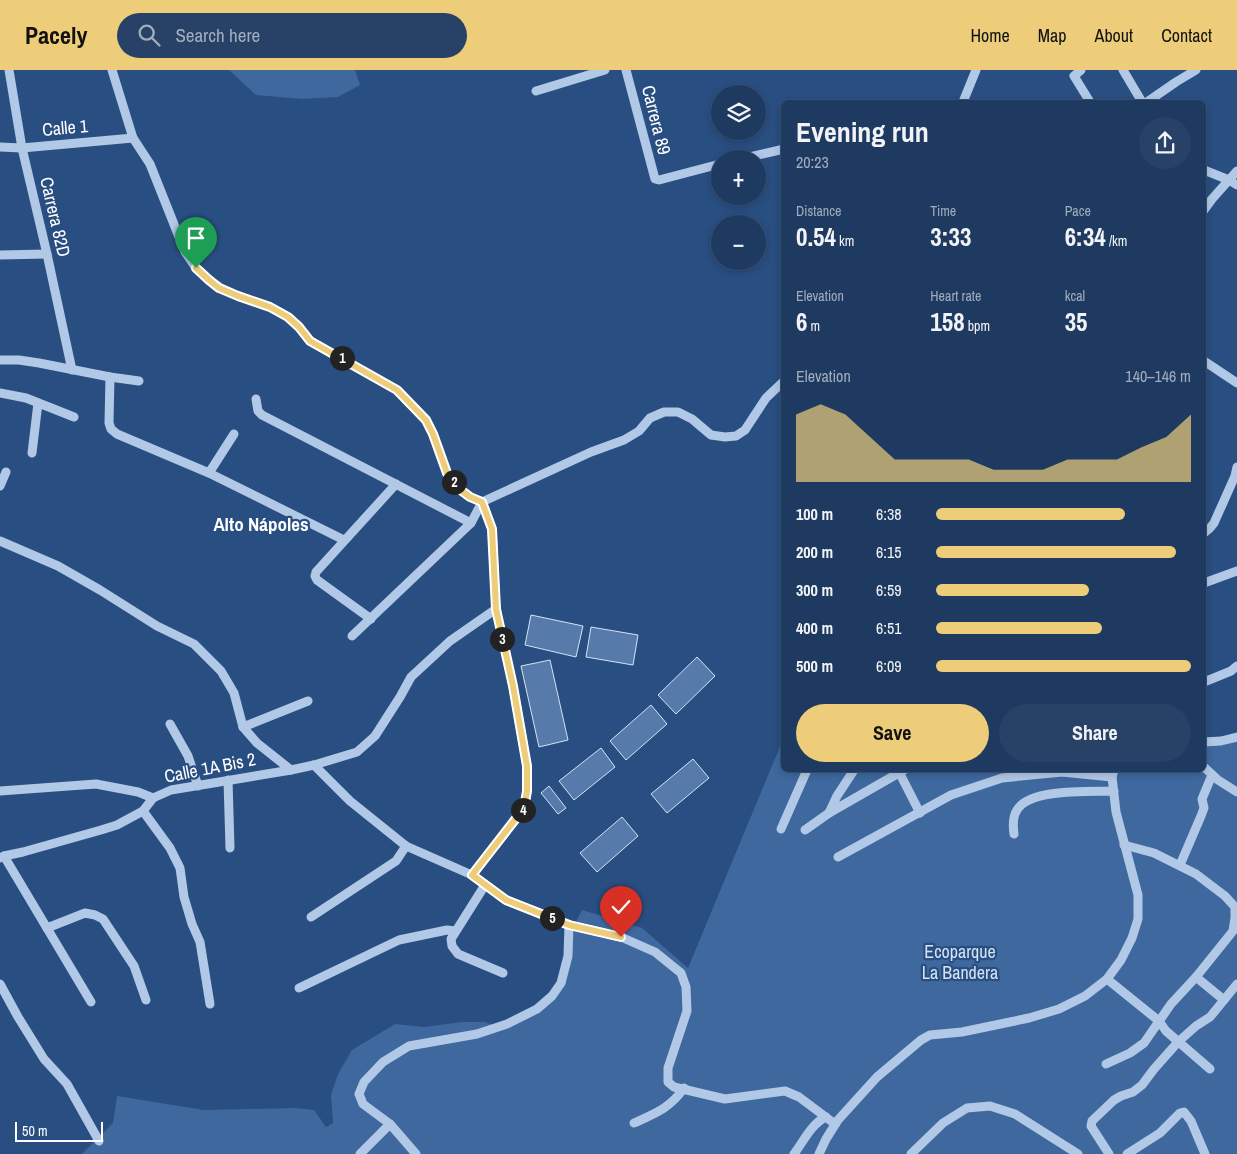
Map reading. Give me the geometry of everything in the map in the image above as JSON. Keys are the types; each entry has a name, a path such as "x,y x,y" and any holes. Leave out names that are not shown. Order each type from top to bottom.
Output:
{"street":[{"name":"Carrera 82D","path":"9,70 22,148 72,370"},
{"path":"112,70 134,138 150,164 184,252 196,268 219,288 270,307 288,317 310,341 397,390 426,420 447,473 458,488 470,497 482,502 492,529 496,609 513,686 527,766 527,791 524,808 472,875"},
{"path":"536,90 604,70"},
{"name":"Carrera 89","path":"626,70 655,179 659,180 711,166"},
{"path":"964,100 976,70"},
{"path":"1081,70 1074,76 1089,100"},
{"path":"1123,70 1141,100"},
{"path":"1149,100 1181,74 1196,70"},
{"name":"Calle 1","path":"0,148 22,148 134,138"},
{"path":"766,153 781,150"},
{"path":"1206,171 1237,185"},
{"path":"1206,208 1237,171"},
{"path":"0,255 47,254"},
{"path":"0,360 40,363 139,381"},
{"path":"1206,362 1237,383"},
{"path":"110,377 109,423 111,429 117,434 209,473 344,540"},
{"path":"352,636 470,523 482,502 592,452 624,440 639,431 650,418 664,412 678,412 692,419 712,434 725,437 736,436 745,430 766,398 781,384"},
{"path":"0,393 26,398 74,417"},
{"path":"256,399 258,411 262,415 470,523"},
{"path":"32,453 38,403"},
{"path":"209,473 234,434"},
{"path":"1206,532 1214,523 1235,476 1237,467"},
{"path":"0,486 6,472"},
{"path":"371,619 317,580 315,576 316,572 344,540 396,484"},
{"path":"0,542 58,566 157,626 194,644 221,672 234,693 243,727 257,743 291,770"},
{"path":"1206,582 1237,572"},
{"name":"Calle 1A Bis 2","path":"2,857 117,825 143,811 153,798 171,790 291,770 357,752 375,736 411,677 450,640 496,609"},
{"path":"1206,681 1231,671 1237,666"},
{"name":"Calle 1A Bis 2","path":"243,727 308,701"},
{"path":"170,724 188,756 198,786"},
{"path":"1206,742 1237,737"},
{"path":"314,765 350,801 406,846 472,875 506,900 569,925 621,937 655,952 680,973 686,987 687,1011 668,1068 668,1082 674,1086 725,1099 786,1091 799,1097 835,1124"},
{"path":"1206,769 1237,792"},
{"path":"782,830 806,772"},
{"path":"829,813 837,796 853,772"},
{"path":"805,830 829,813 898,772"},
{"path":"900,772 920,813"},
{"path":"819,1154 835,1124 877,1077 921,1040 930,1035 962,1032 1029,1018 1059,1009 1085,996 1108,979 1121,960 1132,938 1138,919 1138,894 1116,812 1113,773 1062,772 1002,778 951,795 838,857"},
{"path":"1180,865 1204,808 1202,799 1212,775"},
{"path":"228,780 230,848"},
{"path":"0,791 96,784 138,792 153,798"},
{"path":"1014,834 1016,811 1026,802 1040,796 1063,792 1114,791"},
{"path":"143,811 170,848 180,868 184,897 192,924 200,942 210,1004"},
{"path":"1106,1064 1130,1053 1144,1042 1170,1004 1196,977 1233,931 1235,918 1234,907 1225,896 1196,874 1154,853 1124,845"},
{"path":"312,917 396,861 406,846"},
{"path":"2,857 48,928 91,1002"},
{"path":"485,885 455,931 451,939 452,946 458,954 503,973"},
{"path":"48,928 85,913 95,914 103,920 134,966 146,1000"},
{"path":"416,1154 390,1124 363,1104 359,1094 364,1082 383,1062 409,1046 477,1034 507,1024 538,1009 562,984 568,956 569,925"},
{"path":"299,988 399,940 448,930 455,931"},
{"path":"1196,977 1224,1000"},
{"path":"1108,979 1160,1021 1166,1031 1210,1069"},
{"path":"0,984 44,1059 67,1084 99,1141"},
{"path":"1109,1154 1091,1126 1092,1121 1114,1100 1133,1092 1142,1085 1178,1042 1196,1026 1210,1017 1237,984"},
{"path":"634,1123 658,1112 676,1099 684,1088"},
{"path":"912,1154 943,1123 967,1108 990,1106 1015,1114 1078,1154"},
{"path":"1127,1154 1160,1133 1180,1113 1184,1112 1191,1121 1205,1154"},
{"path":"794,1154 820,1119 826,1117"},
{"path":"360,1154 390,1124"}],"green space":[{"path":"229,70 355,70 360,85 338,97 302,99 256,95"},
{"name":"Ecoparque La Bandera","path":"1237,737 1237,1154 82,1154 113,1123 117,1096 204,1110 296,1108 314,1110 326,1127 333,1123 331,1095 338,1074 352,1050 395,1024 424,1027 462,1022 485,1022 493,1025 534,1011 552,992 568,962 569,936 582,910 642,928 688,968 781,744 781,772 1206,772 1206,742"}],"building":[{"path":"531,615 583,626 576,657 525,645"},
{"path":"591,627 638,635 633,665 586,657"},
{"path":"697,657 715,676 676,714 658,695"},
{"path":"550,660 568,740 539,747 521,666"},
{"path":"651,705 667,724 626,760 610,741"},
{"path":"601,748 615,767 574,800 559,781"},
{"path":"693,759 709,778 667,813 651,794"},
{"path":"549,786 566,808 558,814 541,793"},
{"path":"622,817 638,836 597,872 580,853"}],"district":[{"name":"Alto Nápoles","path":"261,524"}],"route":[{"path":"196,268 219,288 270,307 288,317 310,341 397,390 426,420 447,473 458,488 470,497 482,502 492,529 496,609 513,686 527,766 527,791 524,808 472,875 506,900 569,925 621,937"}]}
